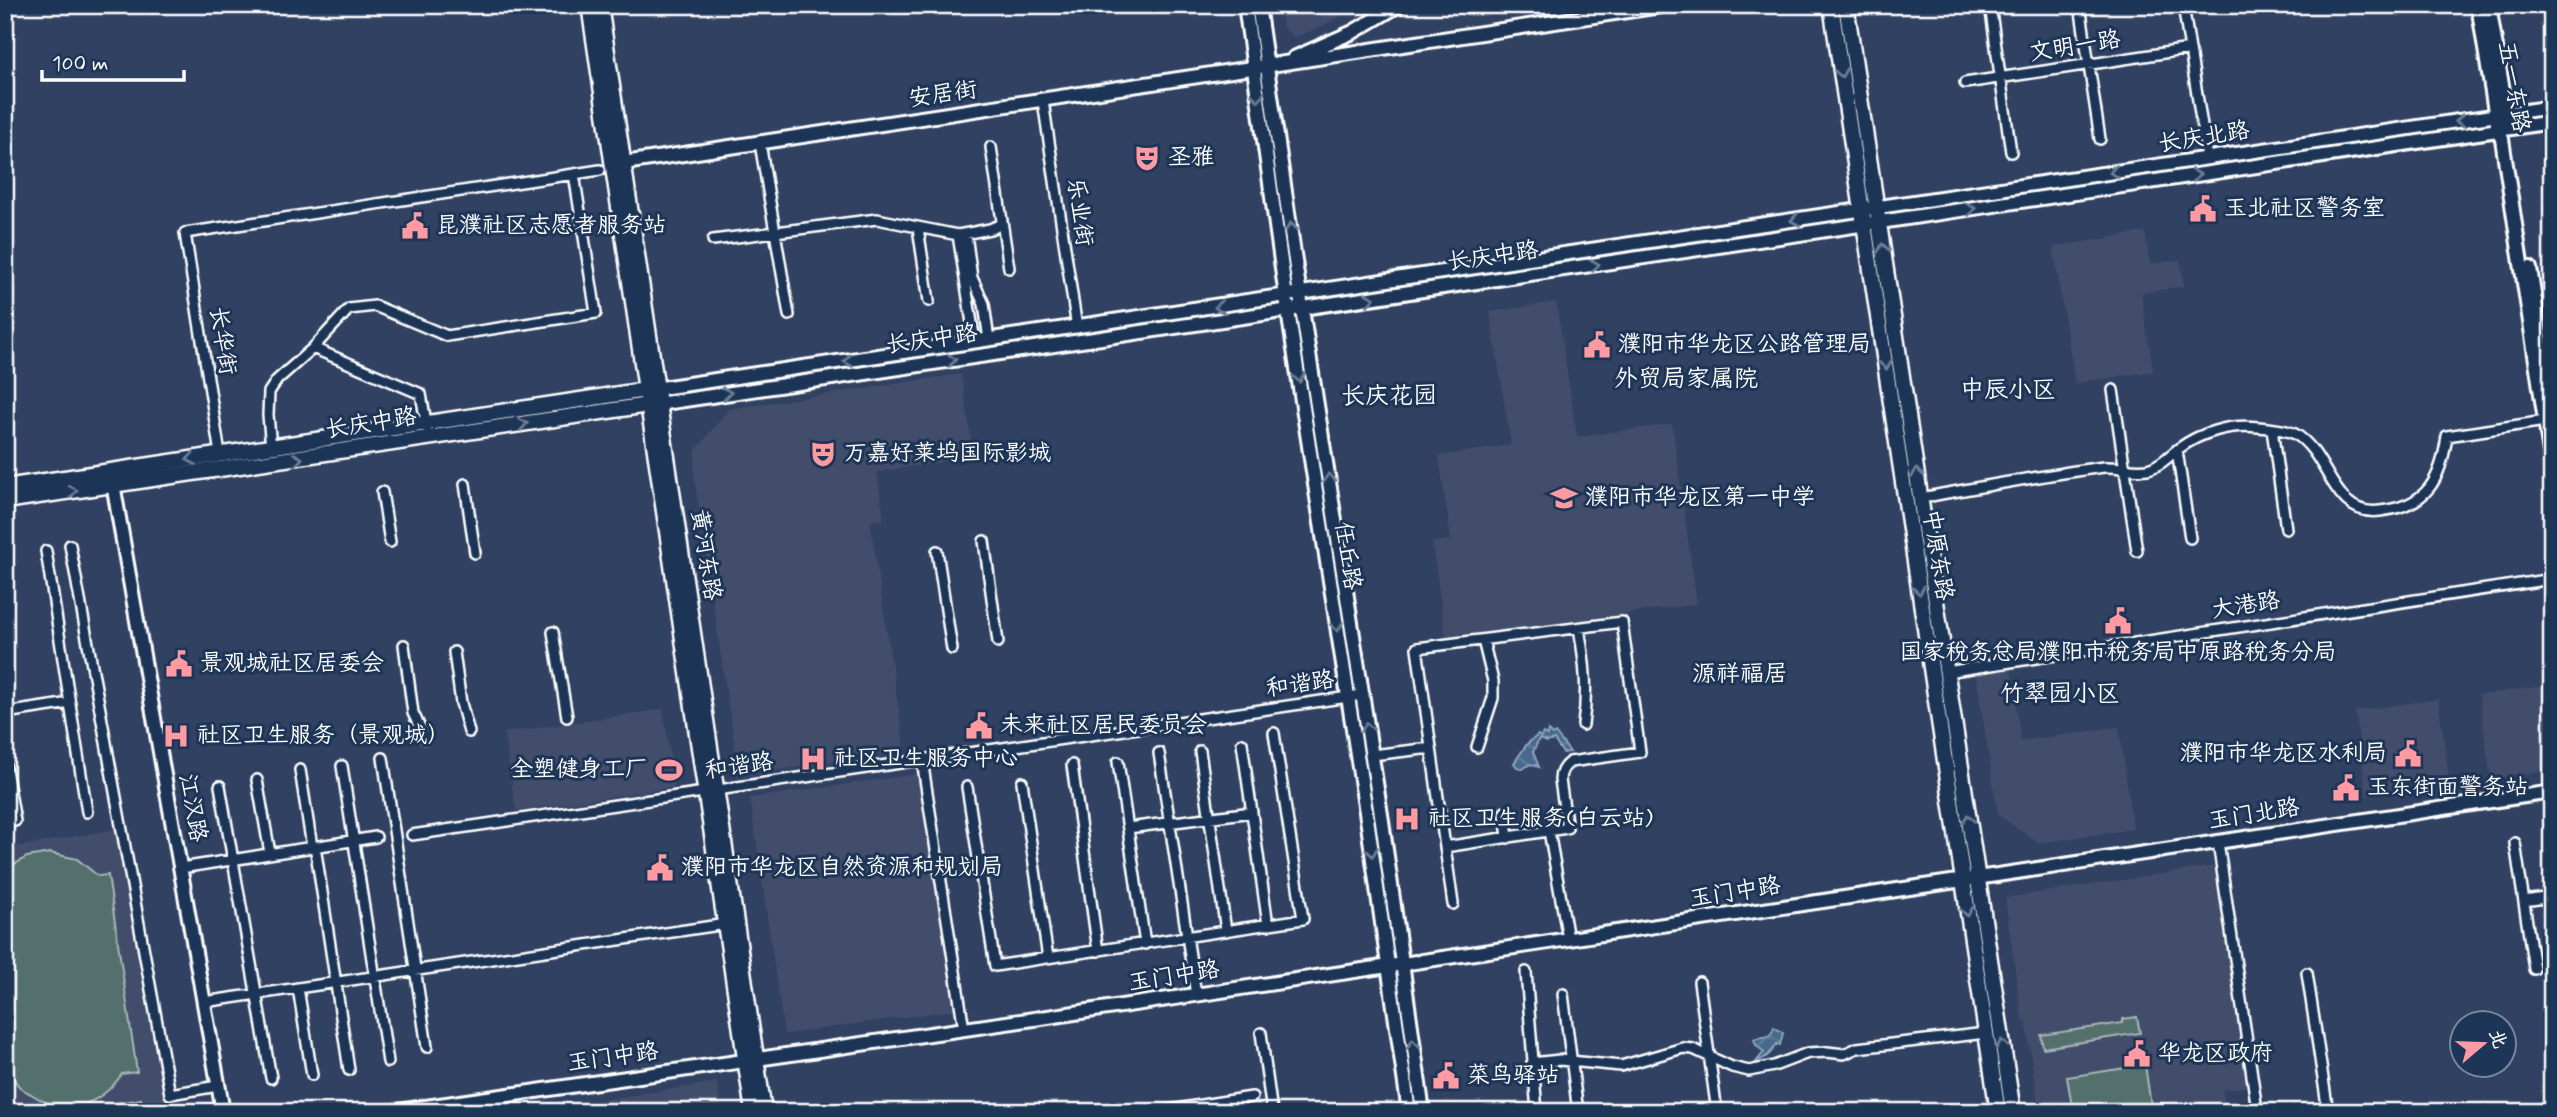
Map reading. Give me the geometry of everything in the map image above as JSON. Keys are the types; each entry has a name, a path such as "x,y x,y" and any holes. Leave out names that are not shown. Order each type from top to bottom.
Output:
{"main road":[{"name":"黄河东路","path":"589,5 653,397 712,791 751,1059 753,1112"},
{"name":"黄河东路","path":"600,5 624,163 653,397"},
{"name":"中原东路","path":"1831,5 1920,498 1946,672 1986,1033 1998,1112"},
{"name":"中原东路","path":"1846,5 1871,217 1970,879 2013,1112"},
{"name":"长庆中路","path":"5,501 113,486 427,431 653,397"},
{"name":"长庆中路","path":"5,487 271,447 427,431"},
{"name":"黄河东路","path":"712,791 726,924 751,1059 764,1112"}],"street":[{"name":"任丘路","path":"1245,5 1261,69 1300,295 1372,755 1409,1112"},
{"name":"任丘路","path":"1258,5 1261,69 1288,311 1348,697 1423,1112"},
{"path":"1261,69 1326,46 1376,21 1399,5"},
{"path":"1261,69 1667,5"},
{"path":"1990,5 2011,152"},
{"path":"2080,5 2100,139"},
{"path":"2183,5 2207,158"},
{"name":"五一东路","path":"2478,5 2501,114"},
{"name":"五一东路","path":"2489,5 2502,139 2548,416 2552,466"},
{"name":"文明一路","path":"1965,83 2190,49"},
{"name":"安居街","path":"624,163 1261,69"},
{"name":"乐业街","path":"1044,101 1077,328"},
{"name":"长庆北路","path":"1871,217 2207,158 2552,107"},
{"name":"长庆北路","path":"1871,217 2552,122"},
{"path":"760,143 773,233 789,315"},
{"path":"991,147 1009,268"},
{"path":"271,447 269,392 277,380 313,348 349,309 366,306 384,309 447,336 596,313 574,174 600,170"},
{"name":"长华街","path":"220,454 185,233 574,174"},
{"name":"长庆中路","path":"653,397 1302,309 1871,217"},
{"name":"长庆中路","path":"653,397 975,342 1871,217"},
{"path":"713,240 877,219 962,235 1002,224"},
{"path":"918,228 929,302"},
{"path":"962,235 972,278 984,304 989,340"},
{"path":"962,235 975,342"},
{"path":"313,348 421,394 427,431"},
{"path":"2113,390 2137,551"},
{"path":"1920,498 2101,468 2147,469 2158,465 2195,438 2222,428 2239,426 2294,434 2306,443 2340,495 2357,510 2383,511 2401,506 2426,492 2443,463 2447,436 2548,416"},
{"path":"2272,429 2286,529"},
{"path":"2177,450 2190,538"},
{"name":"江汉路","path":"110,471 223,1112"},
{"path":"465,484 475,554"},
{"path":"382,492 390,542"},
{"path":"984,541 999,642"},
{"path":"70,545 170,1094 218,1086"},
{"path":"46,551 86,813"},
{"path":"937,551 952,649"},
{"name":"大港路","path":"1946,672 2552,579"},
{"path":"1445,847 1567,828 1560,780 1564,766 1570,762 1640,752 1622,622 1417,648 1453,904"},
{"path":"1580,628 1587,670 1583,725"},
{"path":"553,632 567,717"},
{"path":"1477,747 1493,698 1493,681 1483,640"},
{"path":"404,645 413,713 425,738"},
{"path":"454,652 461,703 469,732"},
{"name":"和谐路","path":"412,835 1362,695"},
{"path":"5,713 70,703"},
{"path":"967,788 995,966 1303,919 1275,733"},
{"path":"1242,743 1268,925"},
{"path":"1372,755 1431,748"},
{"path":"1200,751 1226,931"},
{"path":"1159,753 1196,995"},
{"path":"383,758 427,1047"},
{"path":"922,760 964,1029"},
{"path":"5,762 15,821"},
{"path":"1118,762 1145,944"},
{"path":"1072,765 1098,951"},
{"path":"342,766 388,1062"},
{"path":"300,769 349,1070"},
{"path":"257,780 270,853"},
{"path":"1022,782 1048,958"},
{"path":"220,786 271,1078"},
{"name":"玉门北路","path":"1970,879 2552,792"},
{"path":"1128,828 1252,812"},
{"path":"1506,812 1508,838"},
{"path":"1549,831 1568,939"},
{"path":"181,868 376,837"},
{"path":"2218,842 2256,1102"},
{"path":"2515,843 2534,969"},
{"name":"玉门中路","path":"391,1112 1970,879"},
{"path":"2524,901 2552,897"},
{"path":"204,1002 726,924"},
{"path":"1525,972 1537,1112"},
{"path":"2307,973 2328,1105"},
{"path":"1699,982 1717,1112"},
{"path":"298,988 312,1074"},
{"path":"1563,994 1578,1112"},
{"path":"1261,1032 1272,1112"},
{"path":"1532,1063 1560,1060 1620,1066 1683,1048 1693,1049 1732,1067 1749,1071 1765,1069 1814,1052 1844,1054 1857,1048 1986,1033"},
{"path":"1157,1112 1252,1097"}],"shaded area":[{"path":"1280,5 1362,5 1319,28 1294,37 1283,28"},
{"path":"2145,232 2150,264 2180,260 2184,286 2141,293 2153,371 2075,383 2053,247"},
{"name":"濮阳市华龙区第一中学","path":"1556,302 1577,437 1672,424 1697,604 1446,638 1432,542 1451,540 1439,456 1511,445 1490,312"},
{"path":"961,374 974,457 877,472 884,519 870,521 905,751 739,776 694,475 696,450 729,409"},
{"path":"2011,669 2021,741 2119,727 2133,829 2038,843 1998,815 1976,674"},
{"path":"2552,685 2552,770 2491,779 2479,695"},
{"path":"2438,699 2450,785 2367,796 2355,711"},
{"path":"663,709 675,787 516,811 504,733"},
{"path":"925,773 962,1009 784,1034 750,798"},
{"path":"117,829 171,1112 5,1112 5,1060 18,1086 113,1087 122,1074 98,876 27,857 5,870 5,849"},
{"path":"2216,866 2248,1086 2223,1090 2226,1112 2039,1112 2026,1021 2022,1021 2005,898"},
{"path":"717,1082 722,1112 525,1112 615,1098"}],"green space":[{"path":"50,853 77,859 98,876 108,875 137,1072 122,1074 103,1094 81,1105 56,1105 22,1089 5,1060 5,870 27,857"},
{"path":"2137,1017 2140,1033 2043,1048 2041,1035 2123,1023 2123,1019"},
{"path":"2145,1065 2152,1112 2073,1112 2067,1077"},
{"path":"141,1099 143,1112 94,1112 94,1107"}],"water":[{"path":"1548,731 1552,735 1555,733 1570,752 1563,753 1554,740 1547,742 1539,739 1533,752 1539,767 1530,764 1523,769 1517,767 1514,763 1527,744 1538,735 1547,735"},
{"path":"1774,1027 1783,1033 1780,1045 1777,1044 1768,1055 1756,1062 1764,1052 1754,1039 1768,1036"}],"place":[{"name":"圣雅","path":"1147,158"},
{"name":"玉北社区警务室","path":"2203,209"},
{"name":"昆濮社区志愿者服务站","path":"415,226"},
{"name":"濮阳市华龙区公路管理局","path":"1597,345"},
{"name":"万嘉好莱坞国际影城","path":"823,454"},
{"name":"濮阳市华龙区第一中学","path":"1564,498"},
{"name":"国家税务总局濮阳市税务局中原路税务分局","path":"2118,621"},
{"name":"景观城社区居委会","path":"179,664"},
{"name":"未来社区居民委员会","path":"979,726"},
{"name":"社区卫生服务（景观城）","path":"176,736"},
{"name":"濮阳市华龙区水利局","path":"2408,754"},
{"name":"社区卫生服务中心","path":"813,759"},
{"name":"全塑健身工厂","path":"669,770"},
{"name":"玉东街面警务站","path":"2346,788"},
{"name":"社区卫生服务(白云站)","path":"1407,819"},
{"name":"濮阳市华龙区自然资源和规划局","path":"660,868"},
{"name":"华龙区政府","path":"2137,1054"},
{"name":"菜鸟驿站","path":"1446,1076"}],"district":[{"name":"外贸局家属院","path":"1686,379"},
{"name":"中辰小区","path":"2008,390"},
{"name":"长庆花园","path":"1389,396"},
{"name":"源祥福居","path":"1740,674"},
{"name":"竹翠园小区","path":"2060,694"}]}
